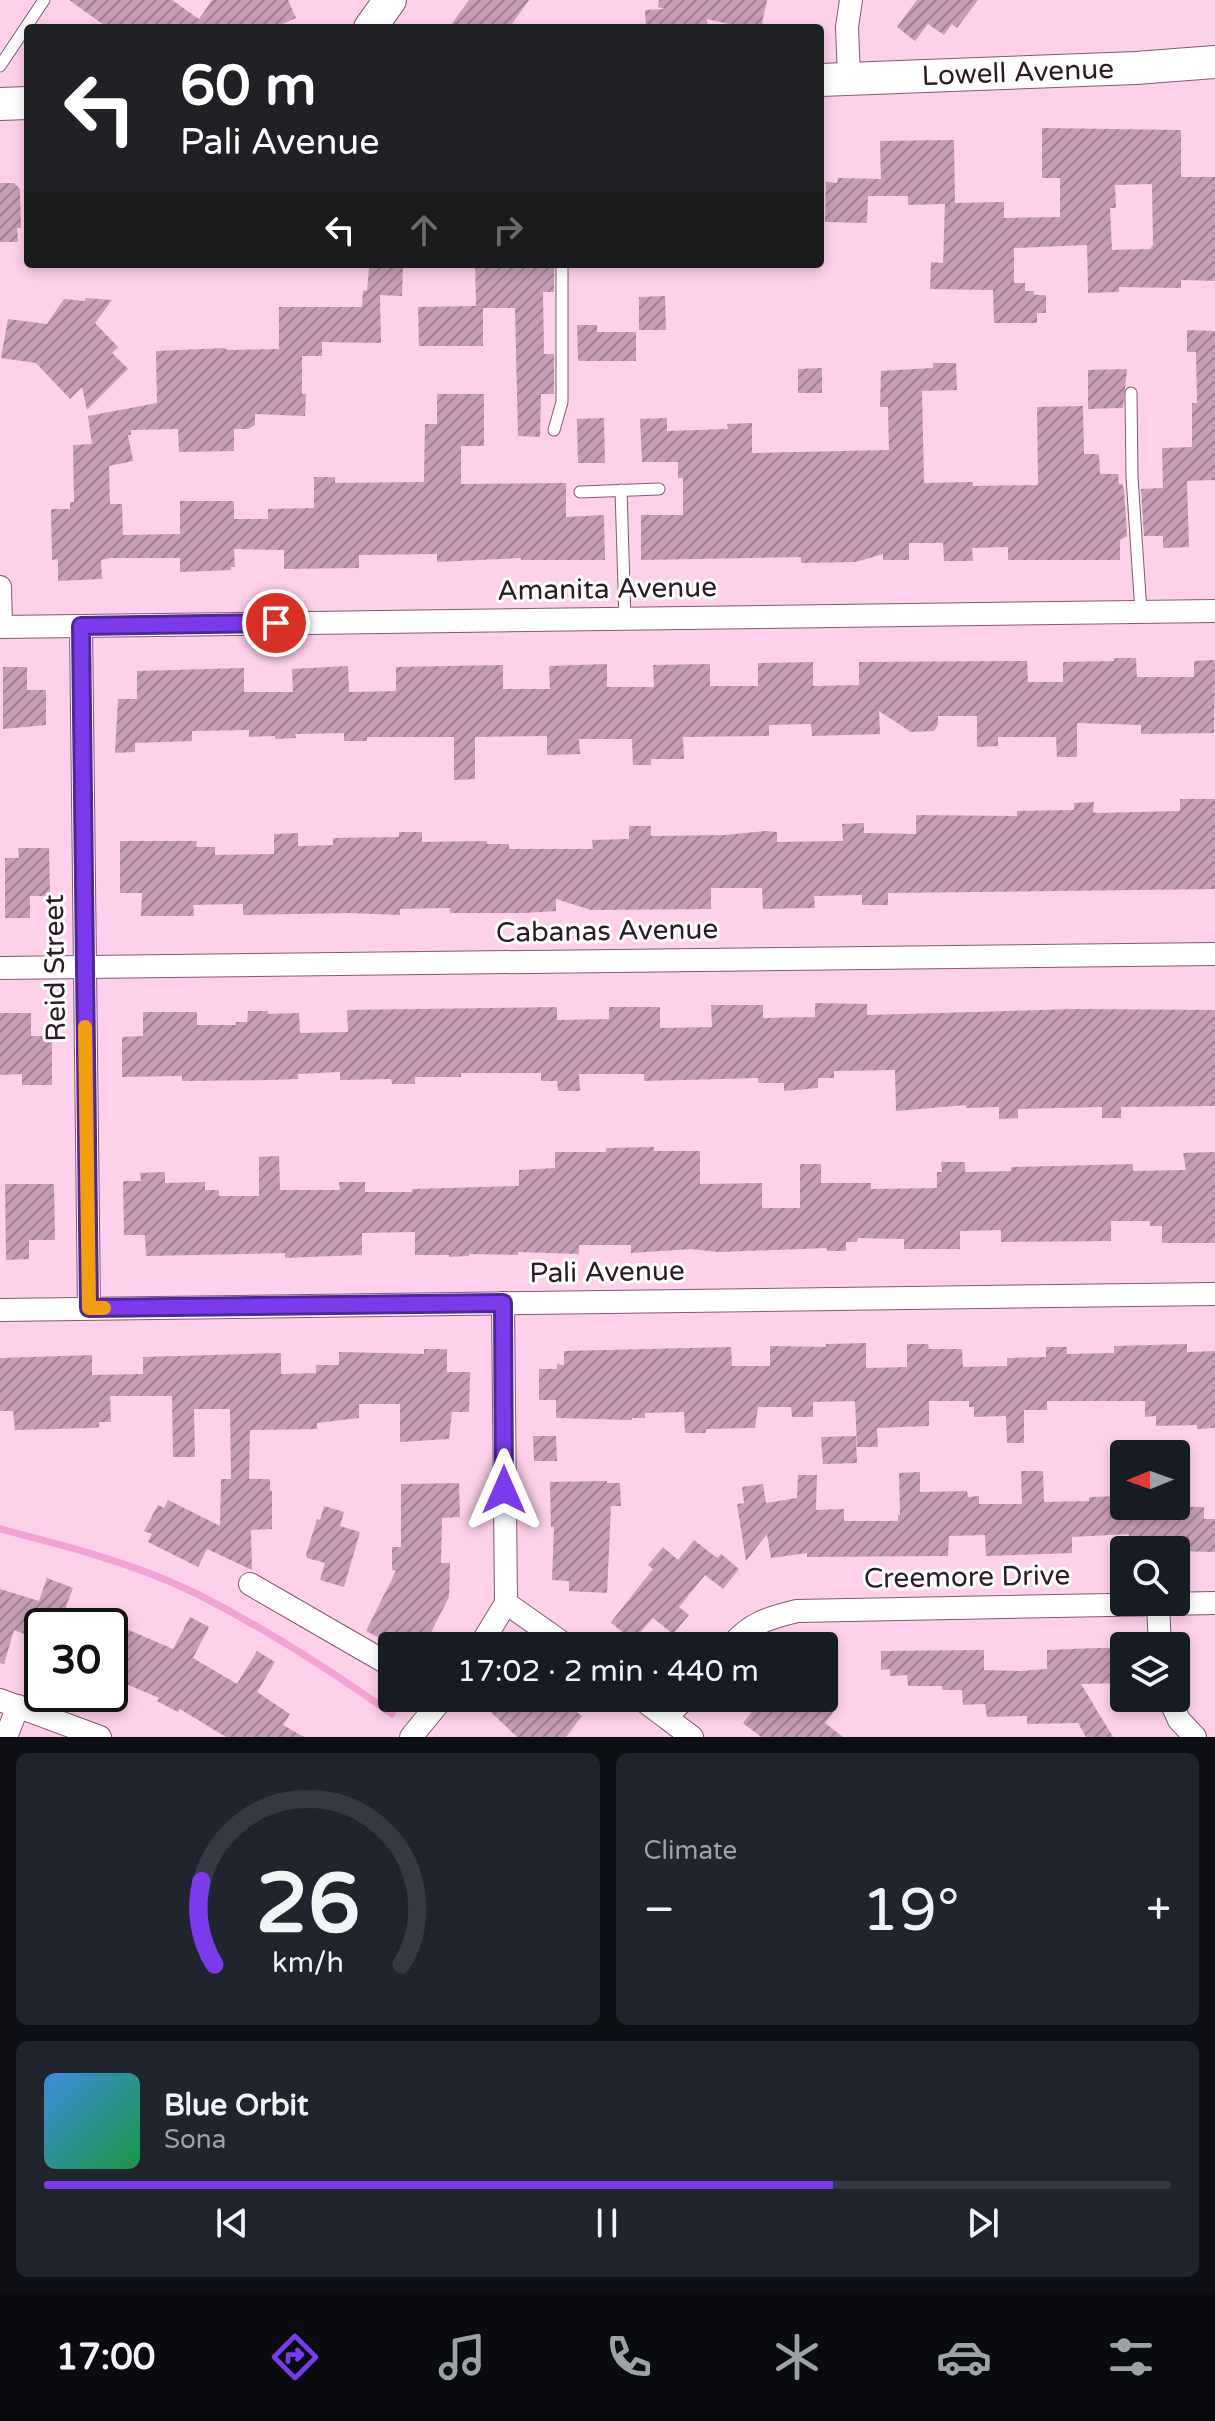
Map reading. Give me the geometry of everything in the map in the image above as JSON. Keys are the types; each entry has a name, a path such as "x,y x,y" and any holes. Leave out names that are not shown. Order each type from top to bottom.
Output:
{"street":[{"path":"373,24 390,0"},
{"path":"834,79 851,0"},
{"name":"Lowell Avenue","path":"834,79 1136,68 1215,62"},
{"path":"0,104 24,103"},
{"path":"0,587 0,627"},
{"name":"Amanita Avenue","path":"0,627 1215,611"},
{"name":"Reid Street","path":"81,626 89,1308"},
{"name":"Cabanas Avenue","path":"0,968 1215,954"},
{"name":"Pali Avenue","path":"0,1310 1215,1294"},
{"path":"488,1632 506,1603 503,1303"},
{"path":"250,1584 378,1658"},
{"path":"506,1603 547,1632"},
{"name":"Creemore Drive","path":"1190,1603 1215,1603"},
{"name":"Creemore Drive","path":"742,1632 770,1617 797,1611 1110,1605"},
{"path":"6,1737 9,1703 100,1737"},
{"path":"411,1737 432,1712"},
{"path":"660,1712 692,1737"},
{"path":"667,1717 672,1712"},
{"path":"1175,1712 1195,1737"}],"lane":[{"path":"28,24 44,0"},
{"path":"0,66 24,30"},
{"path":"554,430 562,402 562,268"},
{"path":"1131,393 1132,477 1141,612"},
{"path":"580,492 659,489"},
{"path":"621,490 625,619"}],"building":[{"path":"69,0 172,0 199,19 212,0 288,0 296,18 282,24 102,24"},
{"path":"469,0 529,0 512,24 452,24"},
{"path":"659,0 767,0 762,24 729,24 707,19 708,24 646,24 645,10 665,9 658,7"},
{"path":"917,0 978,0 957,28 952,24 944,35 928,24 915,41 897,27"},
{"path":"1042,128 1181,130 1181,177 1215,177 1215,281 1181,280 1181,288 1119,287 1119,292 1088,293 1087,245 1014,248 1014,283 1025,283 1025,291 1034,291 1034,295 1046,295 1046,313 1037,313 1037,323 994,323 993,290 930,289 931,262 943,263 945,204 908,205 908,196 868,196 867,223 825,222 826,182 837,183 838,178 881,179 880,141 954,140 955,203 1004,202 1004,218 1060,217 1060,178 1042,178","holes":["1152,184 1153,245 1150,249 1112,250 1110,208 1116,208 1115,185"]},
{"path":"0,183 14,183 20,189 21,228 17,228 18,242 0,242"},
{"path":"369,268 403,268 402,296 380,295 381,343 322,342 322,356 302,356 305,416 255,414 255,425 248,429 234,429 234,451 179,452 178,429 131,430 131,435 128,435 133,461 109,466 110,504 122,504 123,535 180,534 180,501 234,501 234,519 268,519 268,509 314,508 314,477 335,477 335,483 424,482 425,424 437,424 437,394 484,394 484,446 461,446 461,484 566,483 566,517 604,515 605,560 521,558 437,562 437,554 359,555 359,568 284,569 284,550 234,549 235,567 231,570 180,572 180,558 111,558 101,560 102,579 58,581 58,559 52,560 51,509 70,509 70,502 74,502 73,445 92,444 88,416 157,403 156,351 279,349 279,307 362,307"},
{"path":"475,268 554,268 554,292 543,292 544,354 554,354 554,394 541,394 540,437 518,436 515,308 483,308 483,346 419,346 418,307 476,306"},
{"path":"665,296 666,330 639,330 639,297"},
{"path":"86,298 112,300 95,323 118,347 112,353 128,369 87,410 82,387 70,399 36,363 1,358 8,319 47,324 64,299 85,301"},
{"path":"577,325 597,325 597,332 636,332 636,361 578,361"},
{"path":"1187,330 1215,331 1215,480 1187,481 1189,547 1163,548 1163,536 1144,536 1141,489 1163,488 1162,448 1192,447 1192,403 1197,403 1196,352 1187,352"},
{"path":"933,363 956,363 957,390 922,391 924,483 1038,485 1037,407 1083,406 1084,454 1099,454 1100,474 1118,474 1119,484 1124,489 1127,536 1120,540 1120,560 1008,560 1008,547 972,548 973,561 944,561 943,543 909,543 909,560 883,560 883,554 856,562 801,563 801,557 641,560 641,515 683,515 683,478 678,478 678,462 642,462 640,419 667,418 667,431 728,429 727,424 752,423 752,453 889,450 888,407 880,407 881,371 933,368"},
{"path":"822,368 822,393 798,393 798,369"},
{"path":"1127,369 1123,408 1088,409 1088,370"},
{"path":"604,418 605,463 578,463 577,419"},
{"path":"1114,658 1136,658 1137,677 1194,677 1194,661 1215,660 1214,733 1141,734 1141,725 1077,723 1077,757 1057,757 1056,737 998,737 998,746 977,747 977,716 938,716 934,731 911,732 879,711 880,734 812,736 811,724 769,725 769,736 683,737 684,759 651,759 651,765 633,765 632,739 579,739 580,754 547,755 547,736 475,737 475,779 454,780 454,737 367,737 367,741 344,741 344,733 295,734 296,738 275,739 275,736 249,737 249,730 192,731 192,741 135,743 135,752 115,753 118,699 137,699 137,671 244,668 244,692 293,692 292,669 348,666 349,692 396,691 396,667 503,665 503,689 550,689 549,666 607,664 607,687 654,687 653,665 710,664 710,686 758,686 758,663 813,662 813,686 859,685 859,662 1027,661 1028,682 1063,682 1063,662 1114,661"},
{"path":"3,667 27,667 27,690 46,690 46,725 3,729"},
{"path":"1180,799 1215,799 1215,889 888,893 888,905 862,905 862,895 814,896 815,908 763,909 762,888 711,888 711,909 591,910 556,899 556,911 525,913 450,913 450,908 400,909 400,915 243,915 243,904 193,905 194,916 141,916 142,893 120,893 120,841 197,841 196,847 215,847 215,855 274,854 274,834 298,833 298,846 333,845 333,838 399,837 399,832 422,832 422,842 487,841 487,844 509,844 509,849 593,849 592,840 629,839 629,826 651,826 651,836 766,831 777,832 777,842 843,841 842,824 864,823 864,833 916,834 916,815 1017,816 1017,811 1074,810 1074,803 1094,802 1093,812 1096,813 1180,811"},
{"path":"18,848 49,848 50,896 30,896 30,918 5,918 5,858 19,858"},
{"path":"815,1003 867,1004 867,1015 1075,1009 1215,1010 1215,1106 1121,1107 1121,1118 1102,1118 1102,1107 1018,1109 1018,1118 999,1119 999,1107 966,1108 966,1105 896,1111 895,1070 834,1071 834,1078 818,1078 818,1088 784,1091 784,1083 758,1083 758,1078 644,1081 644,1074 579,1074 580,1091 558,1091 557,1081 541,1081 541,1073 461,1073 461,1077 415,1077 415,1084 392,1084 391,1079 340,1080 340,1072 298,1074 298,1079 270,1080 182,1081 182,1076 122,1077 122,1037 143,1036 143,1012 197,1012 197,1025 247,1022 248,1011 299,1013 300,1033 348,1032 347,1010 557,1007 557,1020 609,1019 609,1007 660,1007 660,1028 712,1027 711,1005 763,1005 763,1018 815,1017"},
{"path":"0,1013 31,1013 31,1036 52,1036 52,1085 22,1085 22,1074 0,1075"},
{"path":"654,1147 654,1151 700,1151 700,1184 762,1183 762,1208 800,1208 800,1164 821,1164 821,1183 871,1183 871,1189 937,1188 937,1172 942,1172 941,1162 965,1162 965,1172 1011,1171 1011,1167 1133,1164 1133,1171 1186,1170 1183,1153 1215,1152 1215,1243 1162,1243 1162,1226 1150,1226 1150,1221 1111,1221 1111,1241 1001,1242 1001,1230 960,1231 960,1249 904,1249 904,1239 858,1238 857,1242 846,1242 846,1251 827,1251 827,1248 719,1252 691,1249 631,1253 631,1245 579,1245 579,1254 518,1252 518,1255 469,1254 449,1257 415,1255 415,1232 362,1233 362,1255 285,1258 285,1253 146,1256 145,1235 124,1235 123,1181 141,1181 140,1173 165,1172 165,1183 205,1182 205,1190 219,1190 219,1196 259,1196 259,1157 279,1156 280,1190 340,1190 339,1182 365,1182 365,1192 412,1192 412,1189 519,1186 519,1170 555,1168 555,1152 606,1152 606,1148"},
{"path":"5,1184 54,1184 55,1240 29,1240 29,1259 6,1260"},
{"path":"866,1343 866,1368 907,1367 907,1344 928,1344 929,1349 962,1349 963,1367 1007,1366 1007,1358 1046,1357 1046,1347 1067,1347 1067,1354 1114,1353 1114,1346 1187,1344 1187,1352 1215,1351 1215,1428 1156,1426 1156,1416 1145,1417 1145,1401 1047,1401 1047,1410 1024,1410 1024,1443 1007,1443 1006,1416 974,1417 974,1407 969,1407 969,1401 929,1401 929,1426 877,1428 878,1447 857,1447 855,1401 813,1402 813,1417 792,1417 791,1407 758,1407 755,1428 706,1429 706,1433 685,1433 684,1412 645,1413 645,1418 632,1420 556,1418 556,1400 539,1400 539,1369 557,1369 557,1364 564,1365 564,1351 731,1347 732,1366 770,1366 770,1346 826,1347 826,1344"},
{"path":"424,1349 447,1349 447,1372 470,1372 469,1412 452,1412 449,1439 400,1442 400,1404 359,1404 359,1418 317,1423 317,1429 250,1430 249,1479 270,1479 272,1491 272,1529 251,1530 252,1570 207,1549 198,1567 148,1542 152,1534 144,1531 158,1505 164,1508 168,1500 220,1526 221,1479 231,1479 230,1409 194,1409 195,1457 173,1457 172,1396 110,1396 111,1422 99,1422 99,1427 93,1428 15,1430 13,1411 0,1411 0,1358 92,1355 92,1375 143,1374 143,1357 281,1353 281,1374 316,1373 316,1365 339,1365 339,1352 424,1354"},
{"path":"533,1436 556,1436 557,1461 534,1461"},
{"path":"856,1436 857,1463 823,1464 821,1437"},
{"path":"1021,1471 1043,1471 1044,1502 1089,1501 1089,1497 1110,1496 1110,1520 1190,1520 1190,1507 1204,1507 1204,1519 1215,1519 1215,1552 1190,1551 1190,1536 1129,1534 1072,1537 1072,1553 986,1556 985,1535 949,1536 948,1556 807,1557 807,1553 771,1558 767,1534 746,1561 737,1504 744,1503 742,1487 763,1484 766,1503 797,1498 798,1475 817,1475 816,1510 844,1509 844,1521 898,1521 899,1473 920,1472 920,1492 967,1491 968,1497 979,1496 979,1504 1022,1504"},
{"path":"550,1482 620,1483 621,1506 611,1506 607,1593 569,1591 569,1581 552,1580 554,1527 551,1527"},
{"path":"459,1483 460,1517 442,1518 441,1563 450,1563 449,1597 431,1632 378,1632 378,1637 366,1631 396,1571 392,1570 392,1547 401,1547 401,1484"},
{"path":"324,1506 344,1512 340,1526 360,1532 344,1587 320,1580 325,1563 306,1555"},
{"path":"694,1540 718,1558 721,1554 739,1569 723,1589 705,1575 679,1607 689,1615 675,1632 653,1618 640,1632 623,1632 611,1623 653,1569 648,1565 663,1547 678,1560"},
{"path":"47,1578 73,1588 65,1608 24,1608 24,1634 14,1630 4,1664 0,1663 0,1589 39,1601"},
{"path":"190,1617 209,1627 193,1658 237,1684 257,1651 275,1662 257,1692 290,1714 283,1725 304,1737 226,1737 180,1709 178,1712 157,1701 159,1698 128,1685 128,1630 173,1649"},
{"path":"1110,1648 1110,1683 1081,1684 1113,1737 1086,1737 1078,1723 1027,1724 1027,1716 987,1717 985,1704 963,1705 962,1690 942,1690 942,1686 908,1686 907,1675 890,1676 890,1669 881,1670 881,1651 984,1650 984,1670 1047,1669 1047,1650"},
{"path":"491,1712 577,1712 582,1716 566,1737 517,1737"},
{"path":"752,1712 833,1712 825,1723 843,1737 761,1737 743,1723"}],"waterway":[{"path":"0,1529 126,1565 199,1595 298,1651 392,1714"}],"slow traffic":[{"path":"85,1027 89,1308 104,1308"}],"route":[{"path":"276,623 81,626 89,1308 503,1303 504,1490"}]}
